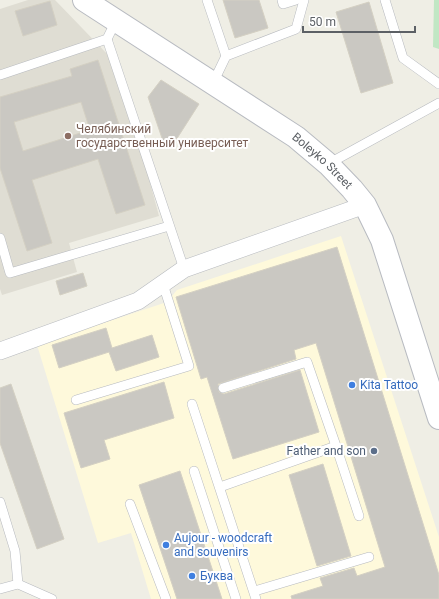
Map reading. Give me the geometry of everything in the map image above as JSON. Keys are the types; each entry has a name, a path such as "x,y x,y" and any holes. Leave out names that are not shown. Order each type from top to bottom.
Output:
{"street":[{"name":"Boleyko Street","path":"84,0 111,30 213,83 296,137 328,164 352,189 365,205 382,240 439,418"},
{"path":"0,351 138,301 184,269 365,205"}],"lane":[{"path":"207,0 226,56"},
{"path":"282,0 284,4 296,0"},
{"path":"213,83 226,56 296,29 304,0"},
{"path":"385,0 404,58 439,84"},
{"path":"0,75 111,30 169,226 184,269"},
{"path":"328,164 439,103"},
{"path":"0,238 10,273 169,226"},
{"path":"76,400 189,366 163,284"},
{"path":"223,388 307,362 359,516"},
{"path":"192,404 256,595 369,557"},
{"path":"220,486 336,446"},
{"path":"194,471 236,599"},
{"path":"0,502 15,551 18,584"},
{"path":"130,504 166,599"},
{"path":"0,589 18,584 52,599"}],"shaded area":[{"name":"Челябинский государственный университет","path":"28,0 55,0 110,57 143,157 159,216 69,243 77,272 2,295 0,289 0,9"},
{"path":"341,236 439,537 439,599 151,599 131,533 98,543 37,345 167,302 177,290"}],"green space":[{"path":"434,0 439,0 439,49 433,47"}],"building":[{"path":"223,0 259,0 268,28 235,38"},
{"path":"50,1 57,25 23,36 15,11"},
{"path":"369,2 393,83 361,93 336,12"},
{"path":"98,60 145,205 116,214 98,159 32,180 52,243 27,251 0,168 0,97 72,76 70,69","holes":["81,102 90,130 23,151 14,122"]},
{"path":"161,80 199,104 176,140 164,144 148,97"},
{"path":"337,247 439,575 439,599 292,599 291,596 323,586 320,578 354,568 357,576 385,567 316,343 294,350 296,359 218,384 219,392 224,394 300,370 319,432 233,459 207,377 201,379 176,297"},
{"path":"83,273 87,286 60,295 56,281"},
{"path":"106,328 112,348 152,335 159,357 116,371 109,352 59,368 52,345"},
{"path":"164,382 174,418 104,440 110,459 81,468 64,413"},
{"path":"11,384 64,539 37,549 0,443 0,388"},
{"path":"323,464 351,556 317,566 289,475"},
{"path":"180,471 222,599 177,599 139,485"}],"place":[{"name":"Челябинский государственный университет","path":"68,136"},
{"name":"Kita Tattoo","path":"352,385"},
{"name":"Father and son","path":"374,451"},
{"name":"Aujour - woodcraft and souvenirs","path":"166,545"},
{"name":"Буква","path":"192,576"}]}
